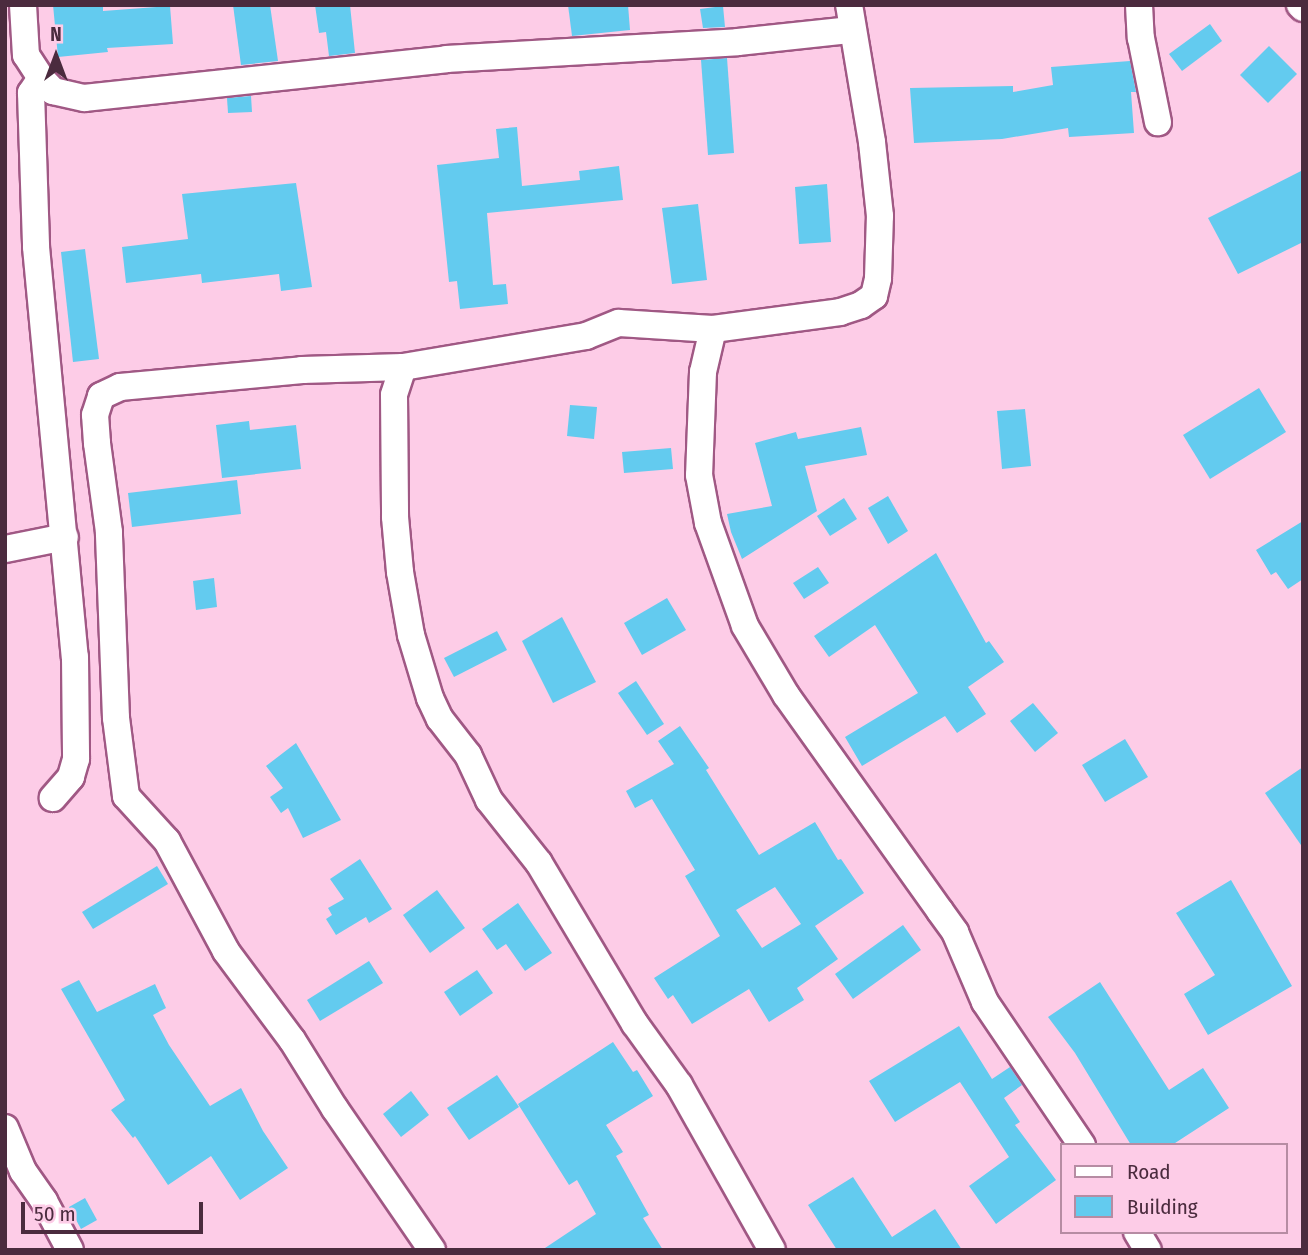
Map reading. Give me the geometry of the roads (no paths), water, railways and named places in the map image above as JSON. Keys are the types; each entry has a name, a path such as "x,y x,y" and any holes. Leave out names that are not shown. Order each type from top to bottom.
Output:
{"street":[{"path":"23,5 26,55 41,78 53,91 84,98 446,59 738,42 850,18 872,142 880,216 878,278 874,296 861,305 840,312 713,329 619,323 586,336 403,367 302,370 120,387 101,397 95,415 109,532 116,718 127,796 167,841 226,951 292,1040 335,1109 432,1250"},
{"path":"1139,5 1141,38 1158,122"},
{"path":"41,78 31,93 30,143 36,247 65,537 64,568 75,657 76,759 71,777 53,798"},
{"path":"713,329 703,372 699,474 708,523 745,626 786,695 955,932 985,1002 1081,1143"},
{"path":"403,367 394,395 395,517 411,635 430,698 440,719 468,755 489,800 539,863 635,1024 679,1085 772,1250"},
{"path":"5,549 65,537"},
{"path":"5,1128 23,1171 44,1201 70,1250"},
{"path":"1138,1234 1147,1250"}]}
